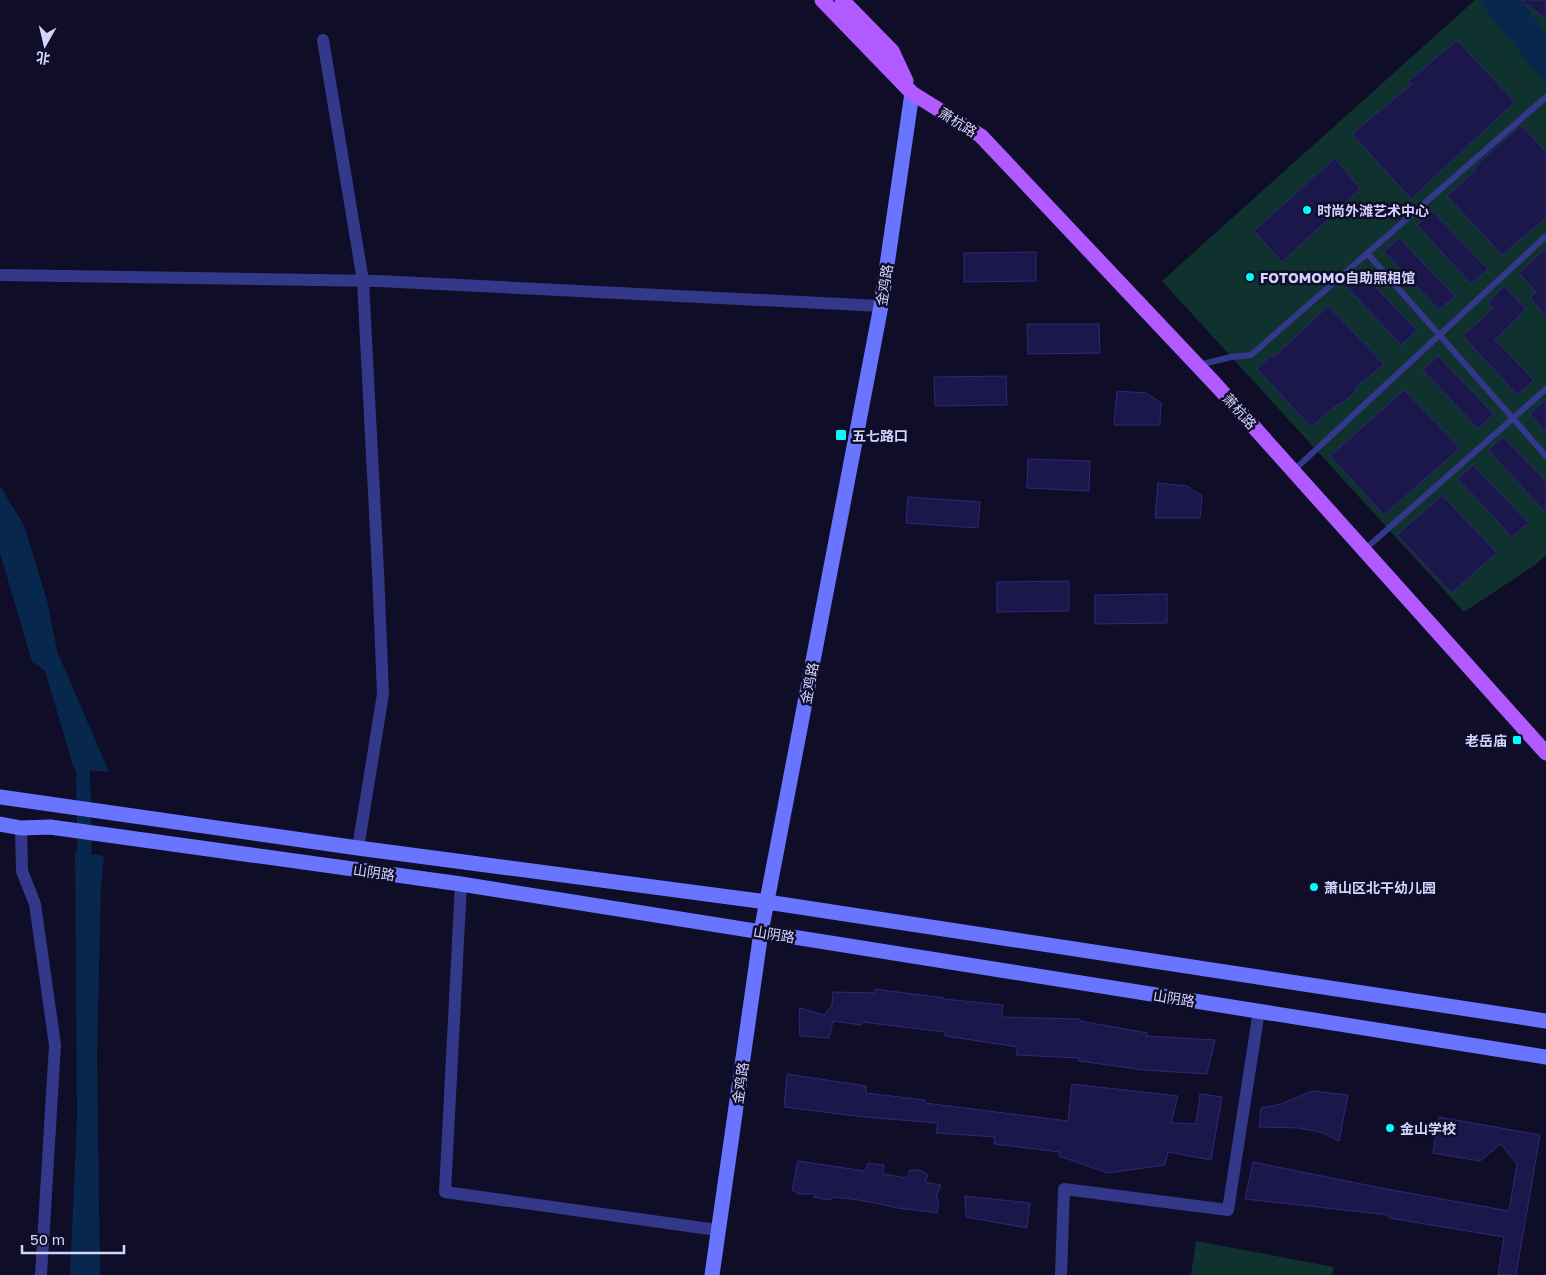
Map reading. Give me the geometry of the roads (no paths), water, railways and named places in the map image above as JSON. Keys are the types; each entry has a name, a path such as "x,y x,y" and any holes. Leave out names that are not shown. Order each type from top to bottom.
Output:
{"main road":[{"name":"萧杭路","path":"822,0 912,93 981,136 1198,366 1546,753"},
{"path":"842,0 892,51 912,93"},
{"name":"金鸡路","path":"712,1275 761,932 881,306 912,93"},
{"name":"山阴路","path":"0,797 358,848 767,902 1542,1020"},
{"name":"山阴路","path":"0,824 21,828 50,828 461,884 1540,1057"}],"street":[{"path":"323,40 363,281 383,694 358,848"},
{"path":"0,275 363,281 881,306"},
{"path":"21,828 22,871 34,904 55,1045 41,1275"},
{"path":"461,884 445,1192 718,1230"},
{"path":"1061,1275 1064,1189 1228,1210 1259,1011"}],"lane":[{"path":"1198,366 1231,357 1251,355 1546,97"},
{"path":"1294,472 1546,236"},
{"path":"1367,253 1546,456"},
{"path":"1364,550 1546,389"}],"water":[{"path":"1478,0 1520,0 1546,33 1546,85"},
{"path":"0,486 24,525 48,604 57,651 109,772 74,769 45,671 32,662 0,553"},
{"path":"75,851 104,856 101,889 97,1055 100,1275 70,1275 77,1119"}],"waterway":[{"path":"78,753 83,771 85,871"}],"place":[{"name":"时尚外滩艺术中心","path":"1307,210"},
{"name":"FOTOMOMO自助照相馆","path":"1250,277"},
{"name":"五七路口","path":"841,435"},
{"name":"老岳庙","path":"1517,740"},
{"name":"萧山区北干幼儿园","path":"1314,887"},
{"name":"金山学校","path":"1390,1128"}]}
